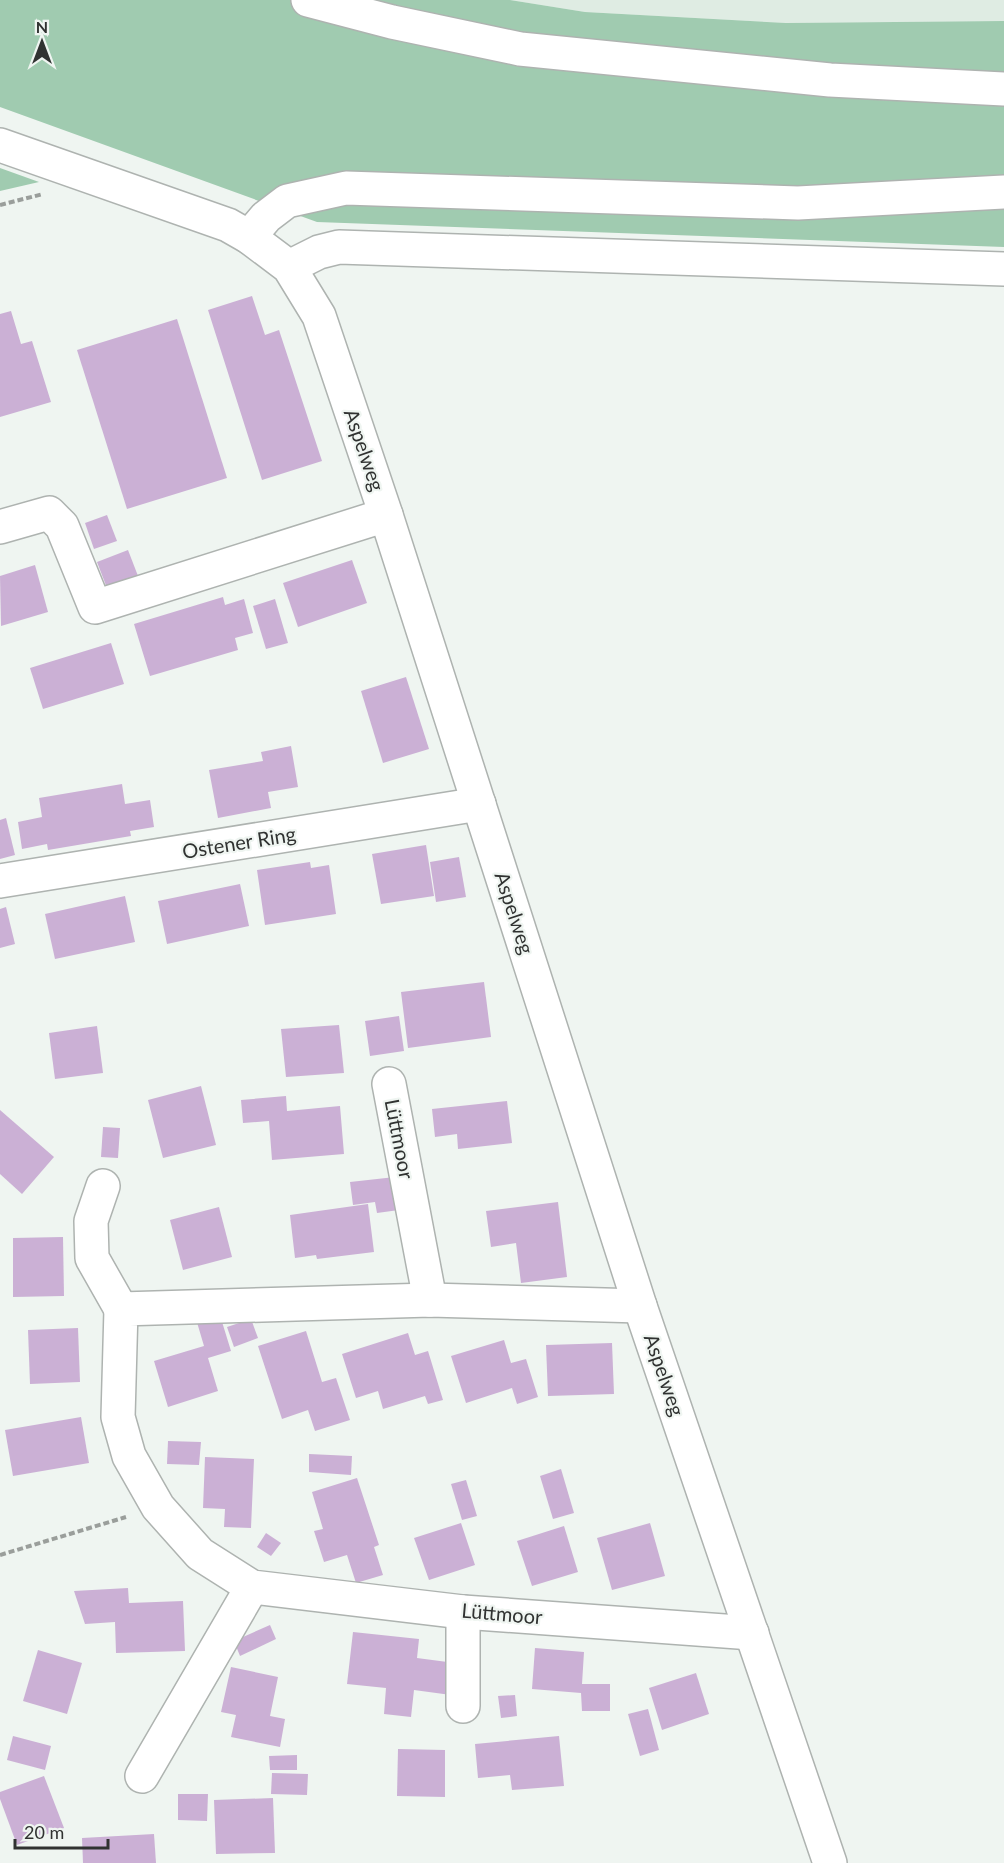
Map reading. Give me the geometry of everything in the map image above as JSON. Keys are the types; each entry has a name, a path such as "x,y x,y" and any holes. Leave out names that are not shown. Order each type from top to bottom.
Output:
{"street":[{"path":"308,0 392,22 520,49 831,80 1004,89"},
{"name":"Aspelweg","path":"0,145 228,225 249,237 289,267 319,316 386,515 640,1306 830,1863"},
{"path":"249,237 266,217 287,201 345,188 798,203 1004,192"},
{"path":"289,267 319,252 339,247 1004,269"},
{"path":"0,526 49,513 62,526 95,607 386,515"},
{"name":"Ostener Ring","path":"0,881 479,804"},
{"name":"Lüttmoor","path":"389,1084 430,1300"},
{"path":"103,1186 91,1221 92,1258 121,1309 430,1300 640,1306"},
{"name":"Lüttmoor","path":"121,1309 118,1417 129,1456 158,1507 200,1554 252,1587 463,1612 752,1633"},
{"path":"142,1776 252,1587"},
{"path":"463,1612 463,1706"}],"path":[{"path":"0,1555 158,1507"}],"shaded area":[{"path":"510,0 1004,0 1004,21 786,23 585,12"}],"green space":[{"path":"0,0 510,0 585,12 786,23 1004,21 1004,247 317,222 0,107"},
{"path":"0,168 39,182 0,191"}],"building":[{"path":"252,296 265,335 279,330 322,461 262,480 208,310"},
{"path":"11,311 21,344 32,341 51,402 0,417 0,314"},
{"path":"177,319 227,478 127,509 77,350"},
{"path":"107,515 117,541 94,549 85,523"},
{"path":"128,550 138,576 107,588 97,562"},
{"path":"352,560 367,603 298,627 283,583"},
{"path":"35,565 48,612 1,626 0,576"},
{"path":"223,597 225,605 244,599 253,633 235,638 238,650 150,676 134,624"},
{"path":"275,599 288,643 266,649 253,606"},
{"path":"111,643 124,684 43,709 30,668"},
{"path":"406,677 429,749 383,763 361,691"},
{"path":"291,746 298,787 268,792 271,808 218,818 209,770 263,761 261,752"},
{"path":"122,784 125,804 150,800 154,827 130,831 131,836 48,850 47,844 22,849 18,822 42,817 39,798"},
{"path":"6,818 15,855 0,859 0,820"},
{"path":"426,845 434,896 381,904 372,854"},
{"path":"459,857 466,897 436,902 430,862"},
{"path":"310,862 311,868 329,865 336,914 265,925 257,870"},
{"path":"240,884 249,926 167,944 158,901"},
{"path":"125,896 135,942 55,959 45,914"},
{"path":"6,907 15,944 0,948 0,909"},
{"path":"484,982 491,1037 408,1048 401,992"},
{"path":"399,1016 404,1051 370,1056 365,1021"},
{"path":"339,1025 344,1073 286,1077 281,1029"},
{"path":"97,1026 103,1073 55,1079 49,1033"},
{"path":"201,1086 216,1145 163,1158 148,1100"},
{"path":"286,1096 287,1111 340,1106 344,1154 272,1160 269,1121 243,1123 241,1100"},
{"path":"507,1101 512,1143 458,1149 457,1134 435,1137 432,1109"},
{"path":"0,1110 54,1157 22,1194 0,1174"},
{"path":"103,1127 120,1128 118,1158 101,1157"},
{"path":"395,1177 399,1210 377,1213 375,1202 353,1205 350,1182"},
{"path":"558,1202 567,1277 521,1283 516,1243 491,1247 486,1211"},
{"path":"368,1204 374,1252 317,1259 316,1255 295,1258 290,1215"},
{"path":"219,1207 232,1257 183,1270 170,1220"},
{"path":"63,1237 64,1296 13,1297 13,1238"},
{"path":"219,1312 231,1351 208,1358 218,1391 168,1407 154,1361 204,1346 196,1319"},
{"path":"251,1319 258,1338 234,1347 227,1327"},
{"path":"78,1328 80,1382 30,1384 28,1330"},
{"path":"306,1331 322,1382 336,1378 350,1420 315,1431 308,1410 282,1419 258,1346"},
{"path":"408,1333 415,1355 428,1351 443,1400 428,1404 425,1396 383,1409 378,1391 356,1398 342,1354"},
{"path":"504,1340 511,1363 526,1359 538,1397 517,1404 512,1388 466,1403 451,1356"},
{"path":"612,1343 614,1394 548,1396 546,1345"},
{"path":"81,1417 89,1463 13,1476 5,1430"},
{"path":"168,1441 201,1442 199,1465 167,1464"},
{"path":"309,1454 352,1456 351,1475 309,1472"},
{"path":"205,1457 254,1459 251,1528 224,1527 225,1509 203,1508"},
{"path":"561,1469 574,1513 553,1519 540,1476"},
{"path":"357,1478 379,1545 374,1547 383,1575 356,1583 347,1555 324,1562 314,1531 323,1529 312,1492"},
{"path":"466,1480 477,1516 462,1520 451,1484"},
{"path":"461,1523 475,1565 429,1580 414,1538"},
{"path":"650,1523 665,1576 612,1590 597,1538"},
{"path":"564,1526 578,1572 532,1586 517,1541"},
{"path":"266,1533 281,1543 271,1556 257,1547"},
{"path":"128,1588 129,1603 183,1601 185,1651 116,1653 115,1622 85,1624 74,1591"},
{"path":"270,1625 276,1639 240,1656 234,1641"},
{"path":"353,1632 419,1639 417,1658 455,1663 451,1695 414,1690 411,1717 384,1714 386,1688 347,1684"},
{"path":"535,1648 584,1652 582,1684 610,1684 610,1711 582,1711 581,1693 532,1689"},
{"path":"38,1650 82,1663 67,1714 23,1701"},
{"path":"231,1667 278,1677 270,1716 285,1719 280,1747 231,1737 236,1715 221,1712"},
{"path":"696,1673 709,1714 662,1730 649,1688"},
{"path":"515,1695 517,1716 501,1718 498,1696"},
{"path":"648,1709 659,1750 640,1756 628,1714"},
{"path":"13,1736 51,1746 45,1770 7,1760"},
{"path":"559,1736 564,1786 512,1790 510,1775 478,1778 475,1744"},
{"path":"398,1749 445,1750 445,1797 397,1796"},
{"path":"297,1755 297,1770 270,1770 269,1756"},
{"path":"272,1773 308,1774 307,1795 271,1794"},
{"path":"44,1776 64,1828 17,1845 0,1799 0,1792"},
{"path":"178,1794 208,1794 207,1821 178,1820"},
{"path":"273,1798 275,1853 216,1854 214,1800"},
{"path":"154,1834 156,1863 83,1863 82,1838"}]}
